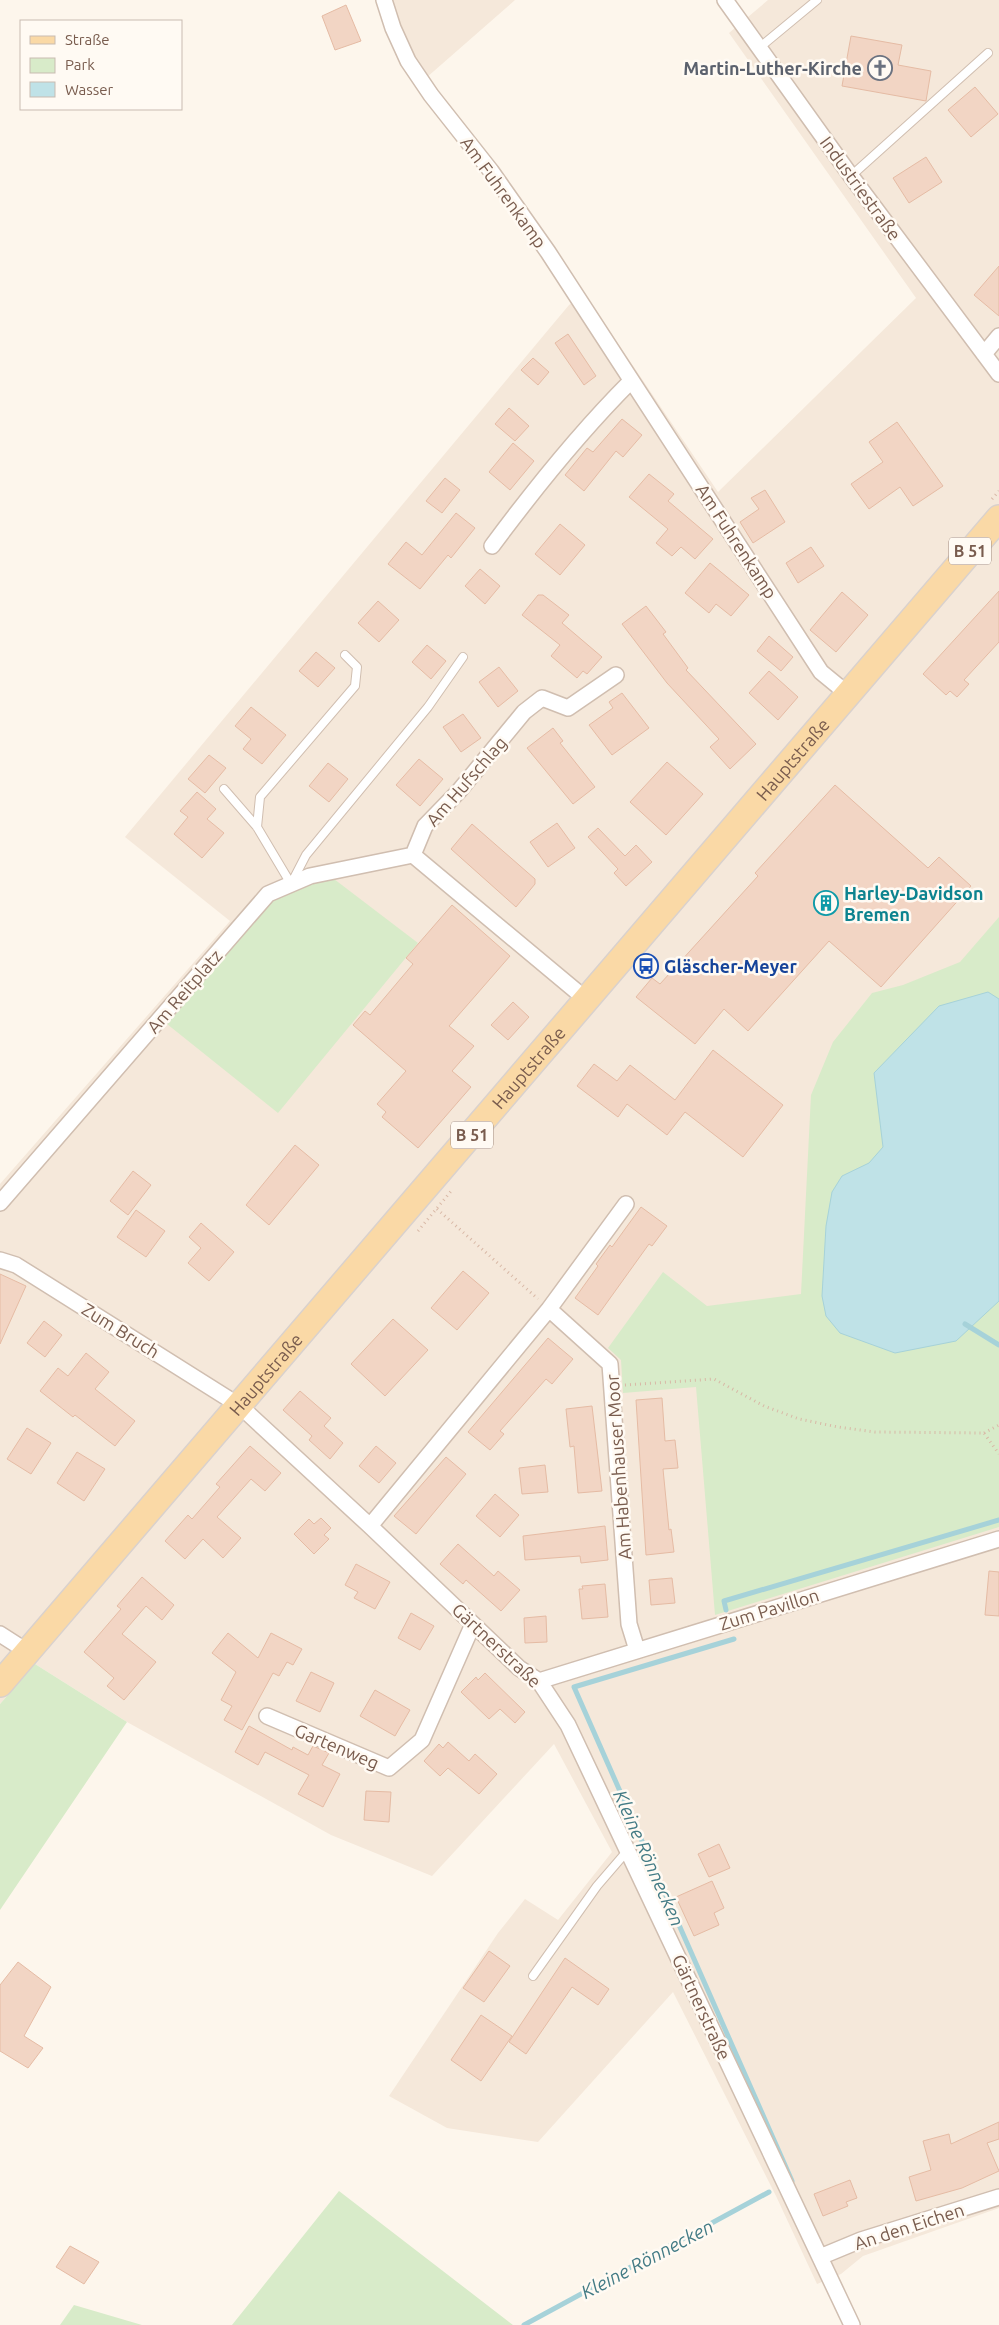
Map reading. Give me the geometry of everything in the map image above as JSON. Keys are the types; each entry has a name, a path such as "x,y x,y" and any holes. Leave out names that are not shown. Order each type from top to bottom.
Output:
{"main road":[{"name":"Hauptstraße","path":"0,1684 588,1001 999,518"}],"street":[{"name":"Am Fuhrenkamp","path":"384,0 393,28 408,61 431,96 491,171 548,252 631,381 713,502 821,672 849,695"},
{"name":"Industriestraße","path":"725,0 851,176 999,374"},
{"path":"984,354 999,336"},
{"path":"492,546 548,473 602,410 631,381"},
{"name":"Am Hufschlag","path":"413,855 425,826 459,791 524,712 542,698 568,708 616,675"},
{"path":"413,855 588,1001"},
{"name":"Am Reitplatz","path":"0,1203 268,894 310,876 413,855"},
{"path":"370,1526 549,1309 626,1204"},
{"name":"Zum Bruch","path":"0,1260 16,1265 240,1406"},
{"name":"Am Habenhauser Moor","path":"549,1309 610,1364 629,1624 637,1650"},
{"name":"Gärtnerstraße","path":"240,1406 370,1526 519,1668 539,1681 568,1726 852,2325"},
{"name":"Zum Pavillon","path":"539,1681 999,1538"},
{"name":"Gartenweg","path":"267,1716 389,1768 422,1740 473,1624"},
{"path":"0,1634 28,1652"},
{"name":"An den Eichen","path":"820,2257 861,2240 999,2197"}],"lane":[{"path":"759,48 817,0"},
{"path":"851,176 988,52"},
{"path":"257,827 260,797 355,686 358,667 345,655"},
{"path":"291,884 306,855 428,707 463,657"},
{"path":"224,790 257,827 291,884"},
{"path":"533,1976 598,1886 628,1850"}],"path":[{"path":"437,1210 549,1309"},
{"path":"612,1386 714,1379 764,1406 799,1419 875,1432 984,1433 999,1425"},
{"path":"984,1433 999,1454"}],"shaded area":[{"path":"377,0 515,0 418,85 394,44"},
{"path":"768,0 999,0 999,2208 863,2256 841,2274 817,2284 776,2196 673,1992 538,2142 447,2128 389,2096 498,1933 525,1899 558,1920 612,1852 554,1744 432,1876 331,1835 127,1722 35,1664 0,1704 0,1184 230,921 125,837 569,305 584,293 718,492 916,298 729,33"}],"green space":[{"path":"334,879 418,943 278,1113 167,1024 275,896 305,884"},
{"path":"999,917 999,1527 715,1615 696,1387 623,1393 621,1360 608,1348 663,1272 707,1306 801,1294 811,1095 833,1042 872,993 903,985 960,962"},
{"path":"35,1664 127,1722 0,1910 0,1704"},
{"path":"339,2191 513,2325 232,2325"},
{"path":"74,2305 142,2325 60,2325"}],"water":[{"path":"988,992 999,999 999,1301 956,1341 895,1353 840,1333 826,1316 822,1296 826,1226 832,1192 842,1176 869,1163 883,1147 874,1073 939,1006"}],"building":[{"path":"346,5 361,41 335,50 322,16"},
{"name":"Martin-Luther-Kirche","path":"851,36 902,45 898,65 931,71 926,101 842,86"},
{"path":"975,87 998,114 971,137 948,110"},
{"path":"926,157 942,182 909,203 893,178"},
{"path":"999,266 999,316 974,295"},
{"path":"568,334 596,376 584,385 555,343"},
{"path":"533,358 549,372 538,385 521,370"},
{"path":"509,408 529,426 515,441 495,424"},
{"path":"622,419 642,435 623,457 616,451 584,491 565,475 587,448 593,452"},
{"path":"897,422 943,486 913,506 900,487 869,509 851,484 883,462 869,442"},
{"path":"513,443 534,461 510,490 489,472"},
{"path":"649,474 674,494 668,501 713,539 695,559 681,547 672,556 656,543 668,529 629,497"},
{"path":"445,478 460,490 442,513 426,501"},
{"path":"765,490 785,522 753,543 740,522 759,509 751,498"},
{"path":"456,513 475,528 451,558 448,555 420,589 388,564 406,542 422,555"},
{"path":"560,524 585,545 560,575 535,554"},
{"path":"811,547 824,566 798,583 786,563"},
{"path":"710,563 749,595 731,616 716,604 709,613 685,593"},
{"path":"480,569 500,586 485,604 465,586"},
{"path":"999,591 999,642 964,680 969,684 957,697 950,691 946,695 923,674"},
{"path":"842,592 868,615 836,652 810,630"},
{"path":"538,595 543,595 569,615 562,623 602,657 587,674 583,671 577,678 551,656 560,645 522,615"},
{"path":"378,601 399,620 379,642 358,623"},
{"path":"646,606 666,632 663,634 688,668 686,670 756,744 730,769 710,747 719,739 667,683 622,624"},
{"path":"769,636 793,657 781,671 757,651"},
{"path":"427,645 446,661 431,679 412,662"},
{"path":"316,652 335,668 318,687 299,671"},
{"path":"499,667 518,691 498,707 479,682"},
{"path":"769,671 798,697 778,720 749,693"},
{"path":"622,693 649,728 612,755 589,725 613,708 609,702"},
{"path":"251,707 286,735 262,764 243,749 251,739 235,726"},
{"path":"463,714 481,738 461,752 443,727"},
{"path":"553,728 563,741 560,743 595,787 573,804 527,748"},
{"path":"209,755 226,768 205,793 188,779"},
{"path":"419,759 443,779 420,806 396,785"},
{"path":"667,762 703,794 666,835 630,802"},
{"path":"328,763 348,779 329,802 309,786"},
{"name":"Harley-Davidson Bremen","path":"835,785 928,868 939,857 971,886 881,987 829,941 748,1031 724,1009 695,1044 636,997 652,978 660,984 758,876 755,873"},
{"path":"197,792 216,809 207,819 224,833 202,858 174,834 188,817 180,811"},
{"path":"557,823 575,848 548,867 530,842"},
{"path":"472,824 535,879 535,884 516,907 451,849"},
{"path":"598,828 625,856 636,845 652,862 626,886 614,873 618,869 588,837"},
{"path":"452,905 510,956 449,1026 474,1046 452,1071 471,1087 418,1148 382,1117 386,1112 377,1104 406,1071 353,1025 365,1011 370,1015 413,964 406,958"},
{"path":"513,1002 529,1017 508,1040 491,1025"},
{"path":"713,1050 783,1105 743,1157 685,1112 667,1135 627,1104 618,1117 577,1086 594,1064 617,1081 630,1065 675,1100"},
{"path":"295,1145 319,1165 269,1225 246,1205"},
{"path":"133,1171 151,1185 128,1215 110,1201"},
{"path":"641,1207 667,1226 652,1246 649,1244 598,1315 575,1298 598,1266 596,1264 610,1245 612,1247"},
{"path":"136,1210 165,1231 146,1257 117,1237"},
{"path":"201,1223 234,1252 209,1281 188,1263 201,1248 189,1237"},
{"path":"463,1271 489,1293 457,1330 431,1308"},
{"path":"0,1274 26,1286 0,1344"},
{"path":"393,1319 428,1350 385,1396 351,1364"},
{"path":"44,1321 62,1335 45,1357 27,1343"},
{"path":"548,1338 573,1359 552,1384 546,1379 500,1431 504,1434 490,1450 468,1432"},
{"path":"86,1353 109,1372 95,1389 135,1421 115,1446 40,1391 58,1368 68,1376"},
{"path":"300,1391 331,1418 324,1426 343,1443 330,1459 309,1440 312,1436 283,1410"},
{"path":"662,1398 665,1441 675,1440 678,1468 663,1469 669,1530 671,1529 674,1552 646,1555 636,1400"},
{"path":"592,1406 602,1491 578,1493 574,1446 570,1447 566,1409"},
{"path":"27,1428 51,1443 31,1474 7,1459"},
{"path":"250,1446 281,1473 265,1491 251,1479 217,1517 241,1538 223,1558 203,1539 185,1559 165,1541 188,1515 192,1519 220,1487 216,1484"},
{"path":"376,1446 396,1463 379,1483 359,1466"},
{"path":"77,1452 105,1469 84,1501 57,1483"},
{"path":"446,1457 466,1474 416,1534 394,1516"},
{"path":"545,1465 548,1492 522,1494 519,1468"},
{"path":"495,1494 519,1515 500,1537 476,1516"},
{"path":"321,1518 331,1528 324,1535 329,1539 314,1554 294,1534 309,1519 314,1524"},
{"path":"605,1526 608,1560 581,1563 580,1556 525,1560 523,1536"},
{"path":"458,1544 494,1576 498,1571 520,1590 501,1611 466,1580 463,1584 440,1564"},
{"path":"356,1564 390,1582 375,1609 354,1598 358,1592 345,1585"},
{"path":"989,1571 999,1572 999,1616 985,1615"},
{"path":"142,1577 174,1605 162,1620 146,1606 122,1634 156,1662 124,1700 107,1686 114,1678 84,1652 121,1609 117,1606"},
{"path":"672,1578 675,1603 651,1605 649,1580"},
{"path":"605,1584 608,1617 582,1619 579,1589 583,1589 582,1586"},
{"path":"411,1613 434,1626 420,1650 398,1638"},
{"path":"546,1616 547,1642 525,1643 524,1618"},
{"path":"228,1633 258,1658 271,1633 302,1649 293,1665 287,1662 279,1676 273,1673 242,1730 224,1720 232,1706 221,1700 236,1672 212,1653"},
{"path":"311,1672 334,1683 320,1712 296,1701"},
{"path":"485,1673 525,1712 515,1723 500,1709 489,1719 461,1692 476,1677 478,1680"},
{"path":"375,1690 410,1710 395,1736 360,1716"},
{"path":"249,1726 292,1750 293,1747 308,1755 313,1746 329,1753 322,1765 340,1774 323,1807 298,1794 309,1775 265,1752 258,1765 235,1752"},
{"path":"448,1742 469,1761 475,1754 497,1774 479,1794 448,1768 440,1776 424,1761 439,1744 443,1748"},
{"path":"366,1791 391,1792 389,1822 364,1820"},
{"path":"719,1844 730,1868 709,1877 698,1854"},
{"path":"712,1881 724,1908 714,1913 719,1925 694,1936 676,1897"},
{"path":"489,1951 510,1966 484,2002 463,1988"},
{"path":"565,1958 609,1989 598,2005 572,1987 526,2054 509,2042"},
{"path":"18,1962 51,1987 24,2036 43,2048 28,2068 0,2051 0,1985"},
{"path":"481,2015 512,2036 481,2081 451,2060"},
{"path":"999,2122 999,2139 987,2143 999,2171 962,2188 916,2201 909,2177 931,2170 923,2141 949,2134 951,2144"},
{"path":"850,2180 857,2198 846,2202 848,2206 823,2216 814,2194"},
{"path":"70,2246 99,2262 84,2284 56,2267"}],"waterway":[{"name":"Kleine Rönnecken","path":"965,1324 999,1345"},
{"name":"Kleine Rönnecken","path":"726,1610 724,1601 999,1520"},
{"name":"Kleine Rönnecken","path":"734,1639 574,1687 792,2181"},
{"name":"Kleine Rönnecken","path":"524,2325 769,2192"}],"place":[{"name":"Martin-Luther-Kirche","path":"880,68"},
{"name":"Harley-Davidson Bremen","path":"826,903"},
{"name":"Gläscher-Meyer","path":"646,966"}]}
